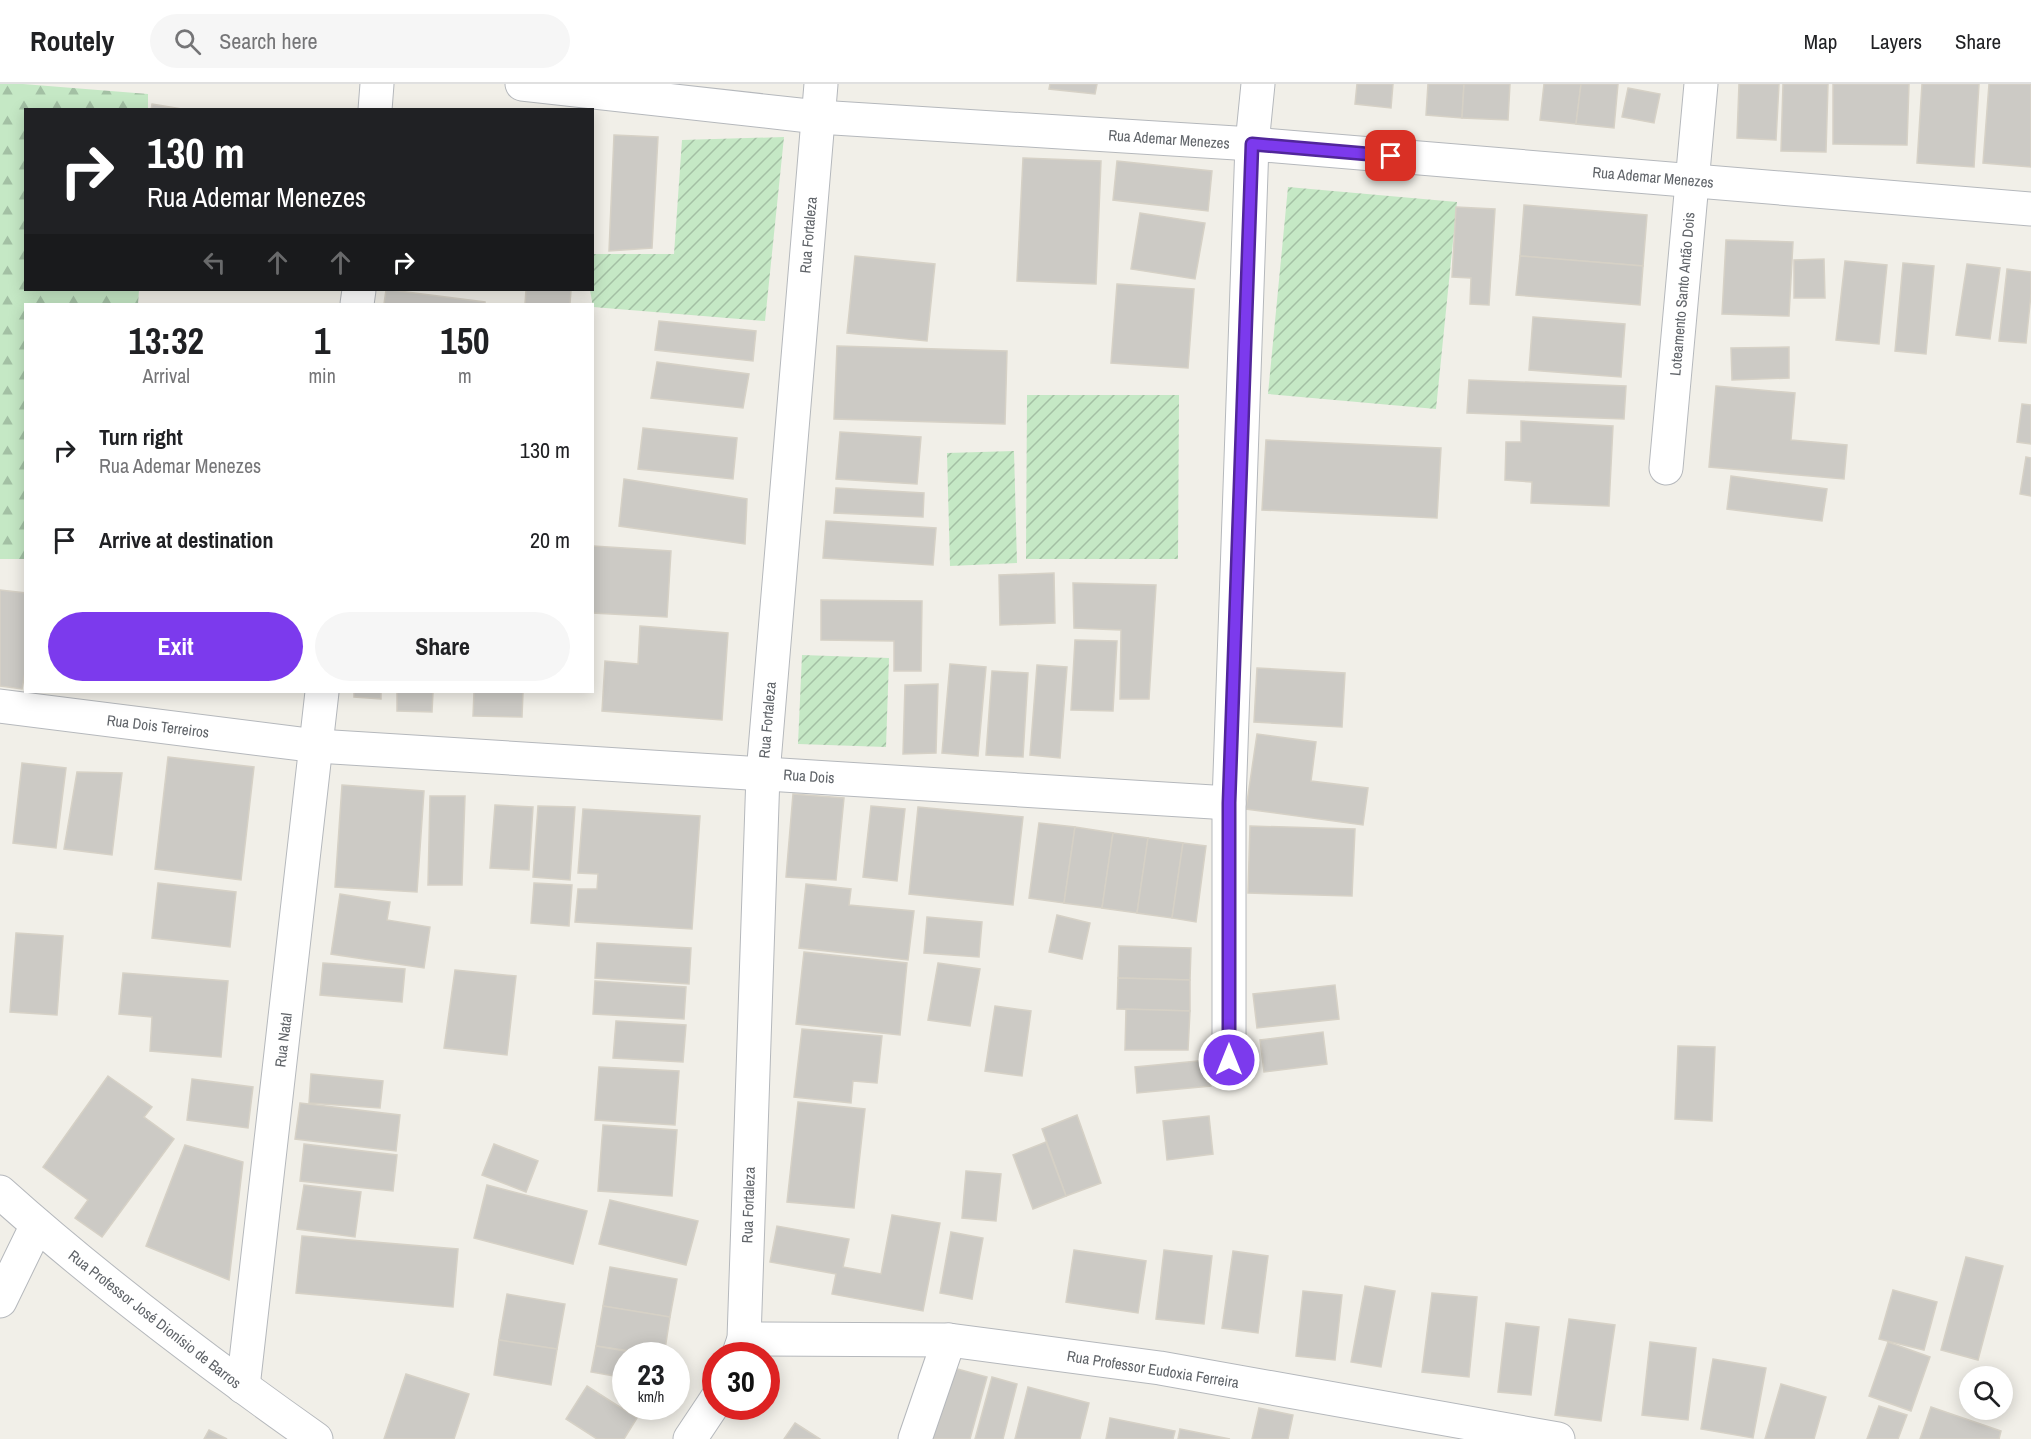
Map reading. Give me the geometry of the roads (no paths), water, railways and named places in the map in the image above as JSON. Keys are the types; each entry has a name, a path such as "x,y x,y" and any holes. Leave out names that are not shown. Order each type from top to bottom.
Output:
{"street":[{"path":"375,108 377,84"},
{"name":"Rua Ademar Menezes","path":"522,84 818,117 1252,144 2031,209"},
{"name":"Rua Fortaleza","path":"741,1342 763,774 821,84"},
{"path":"1229,1060 1229,803 1252,144 1258,84"},
{"name":"Loteamento Santo Antão Dois","path":"1666,468 1701,84"},
{"name":"Rua Natal","path":"243,1387 322,693"},
{"name":"Rua Dois Terreiros","path":"0,706 316,746"},
{"name":"Rua Dois","path":"316,746 1229,803"},
{"name":"Rua Professor José Dionísio de Barros","path":"0,1192 37,1225 243,1387 316,1439"},
{"path":"0,1301 37,1225"},
{"path":"915,1439 950,1340"},
{"name":"Rua Professor Eudoxia Ferreira","path":"780,1347 950,1340 1160,1368 1558,1439"},
{"path":"690,1439 703,1420"}]}
